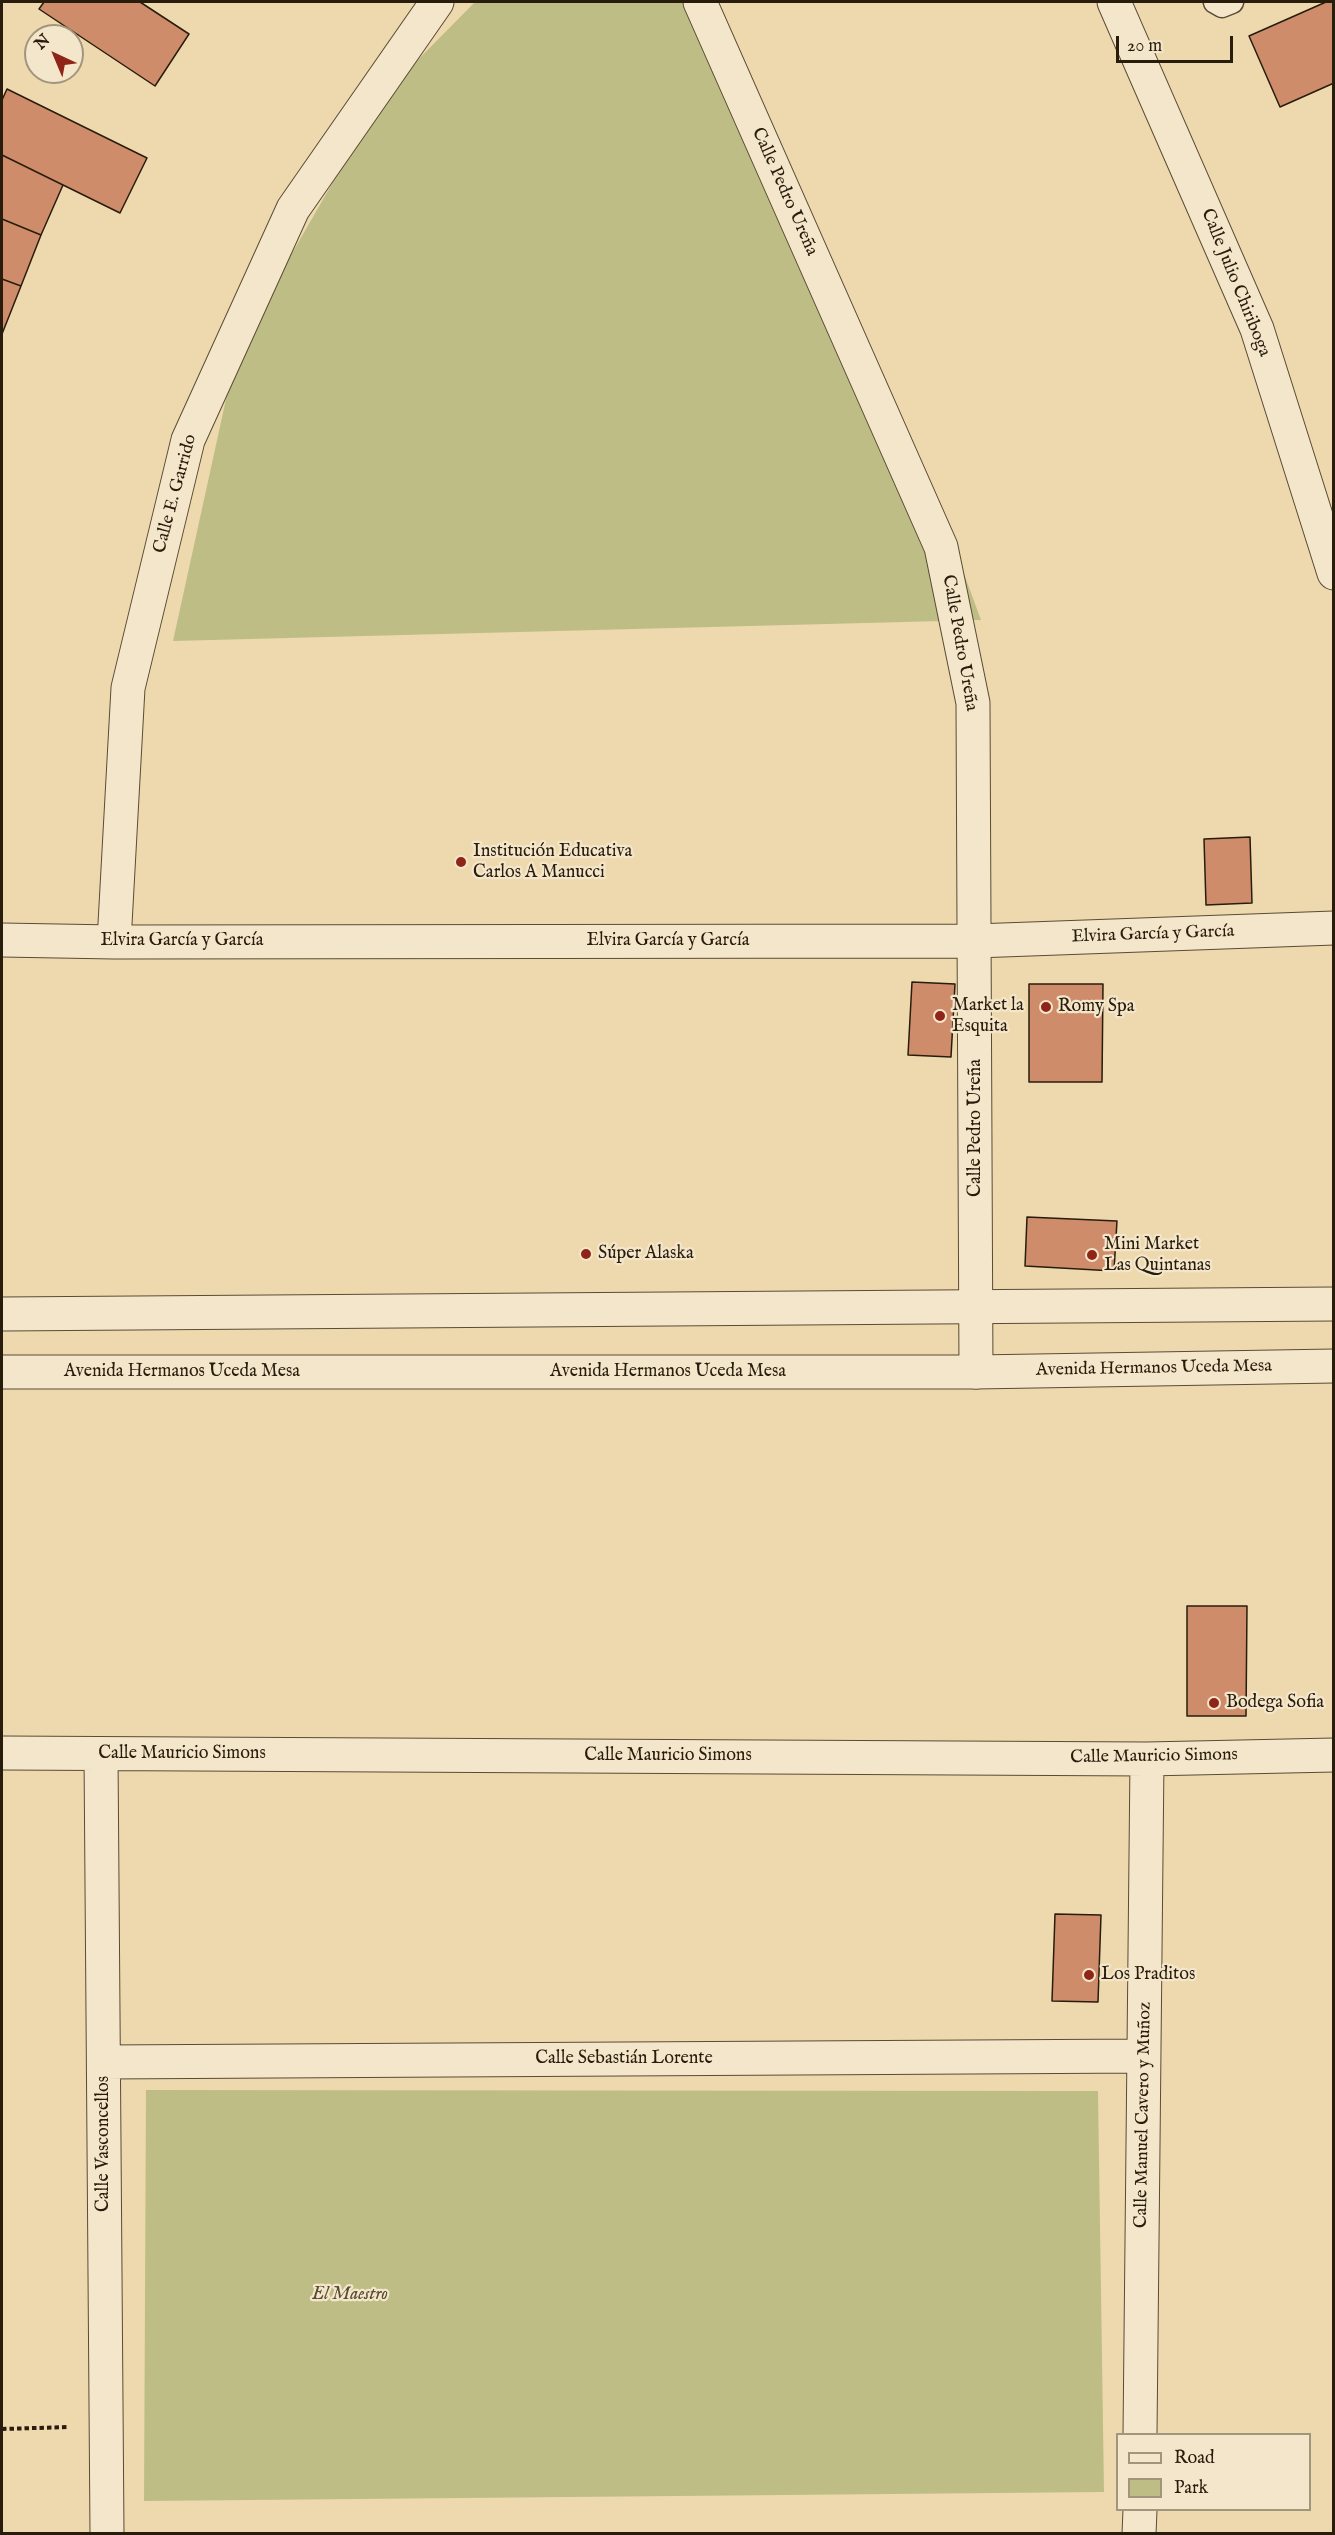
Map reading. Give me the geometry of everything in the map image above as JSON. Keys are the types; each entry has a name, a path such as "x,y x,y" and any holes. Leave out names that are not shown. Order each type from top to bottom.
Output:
{"street":[{"name":"Calle E. Garrido","path":"114,942 128,688 188,440 293,209 437,2"},
{"name":"Calle Pedro Ureña","path":"700,2 941,547 973,702 978,1305 976,1372"},
{"name":"Calle Julio Chiriboga","path":"1114,2 1257,328 1334,573"},
{"name":"Elvira García y García","path":"2,940 114,942 975,941 1334,928"},
{"path":"2,1314 1334,1304"},
{"name":"Avenida Hermanos Uceda Mesa","path":"2,1372 976,1372 1334,1366"},
{"name":"Calle Mauricio Simons","path":"2,1753 1147,1759 1334,1755"},
{"name":"Calle Vasconcellos","path":"101,1754 107,2534"},
{"name":"Calle Manuel Cavero y Muñoz","path":"1140,2433 1147,1759"},
{"name":"Calle Sebastián Lorente","path":"104,2062 1144,2056"},
{"path":"1139,2534 1140,2511"}],"lane":[{"path":"1215,2 1222,6 1232,2"}],"path":[{"path":"2,2428 106,2426"}],"green space":[{"path":"475,2 697,2 935,495 981,620 173,641 237,349 383,95"},
{"name":"El Maestro","path":"146,2090 1098,2091 1104,2492 144,2501"}],"building":[{"path":"44,2 140,2 189,34 155,86 84,39 84,24 62,24 39,9"},
{"path":"1326,2 1334,2 1334,83 1280,107 1249,36"},
{"path":"7,89 147,158 120,213 2,155 2,100"},
{"path":"2,155 63,185 41,235 2,219"},
{"path":"2,219 41,235 21,286 2,279"},
{"path":"2,279 21,286 2,334"},
{"path":"1250,837 1252,903 1206,905 1204,839"},
{"path":"912,982 955,984 951,1057 908,1055"},
{"path":"1029,984 1103,984 1102,1082 1029,1082"},
{"path":"1027,1217 1117,1221 1114,1271 1025,1266"},
{"path":"1187,1606 1247,1606 1246,1716 1187,1716"},
{"path":"1055,1914 1101,1915 1098,2002 1052,2001"}],"place":[{"name":"Institución Educativa Carlos A Manucci","path":"461,862"},
{"name":"Romy Spa","path":"1046,1007"},
{"name":"Market la Esquita","path":"940,1016"},
{"name":"Súper Alaska","path":"586,1254"},
{"name":"Mini Market Las Quintanas","path":"1092,1255"},
{"name":"Bodega Sofia","path":"1214,1703"},
{"name":"Los Praditos","path":"1089,1975"}]}
